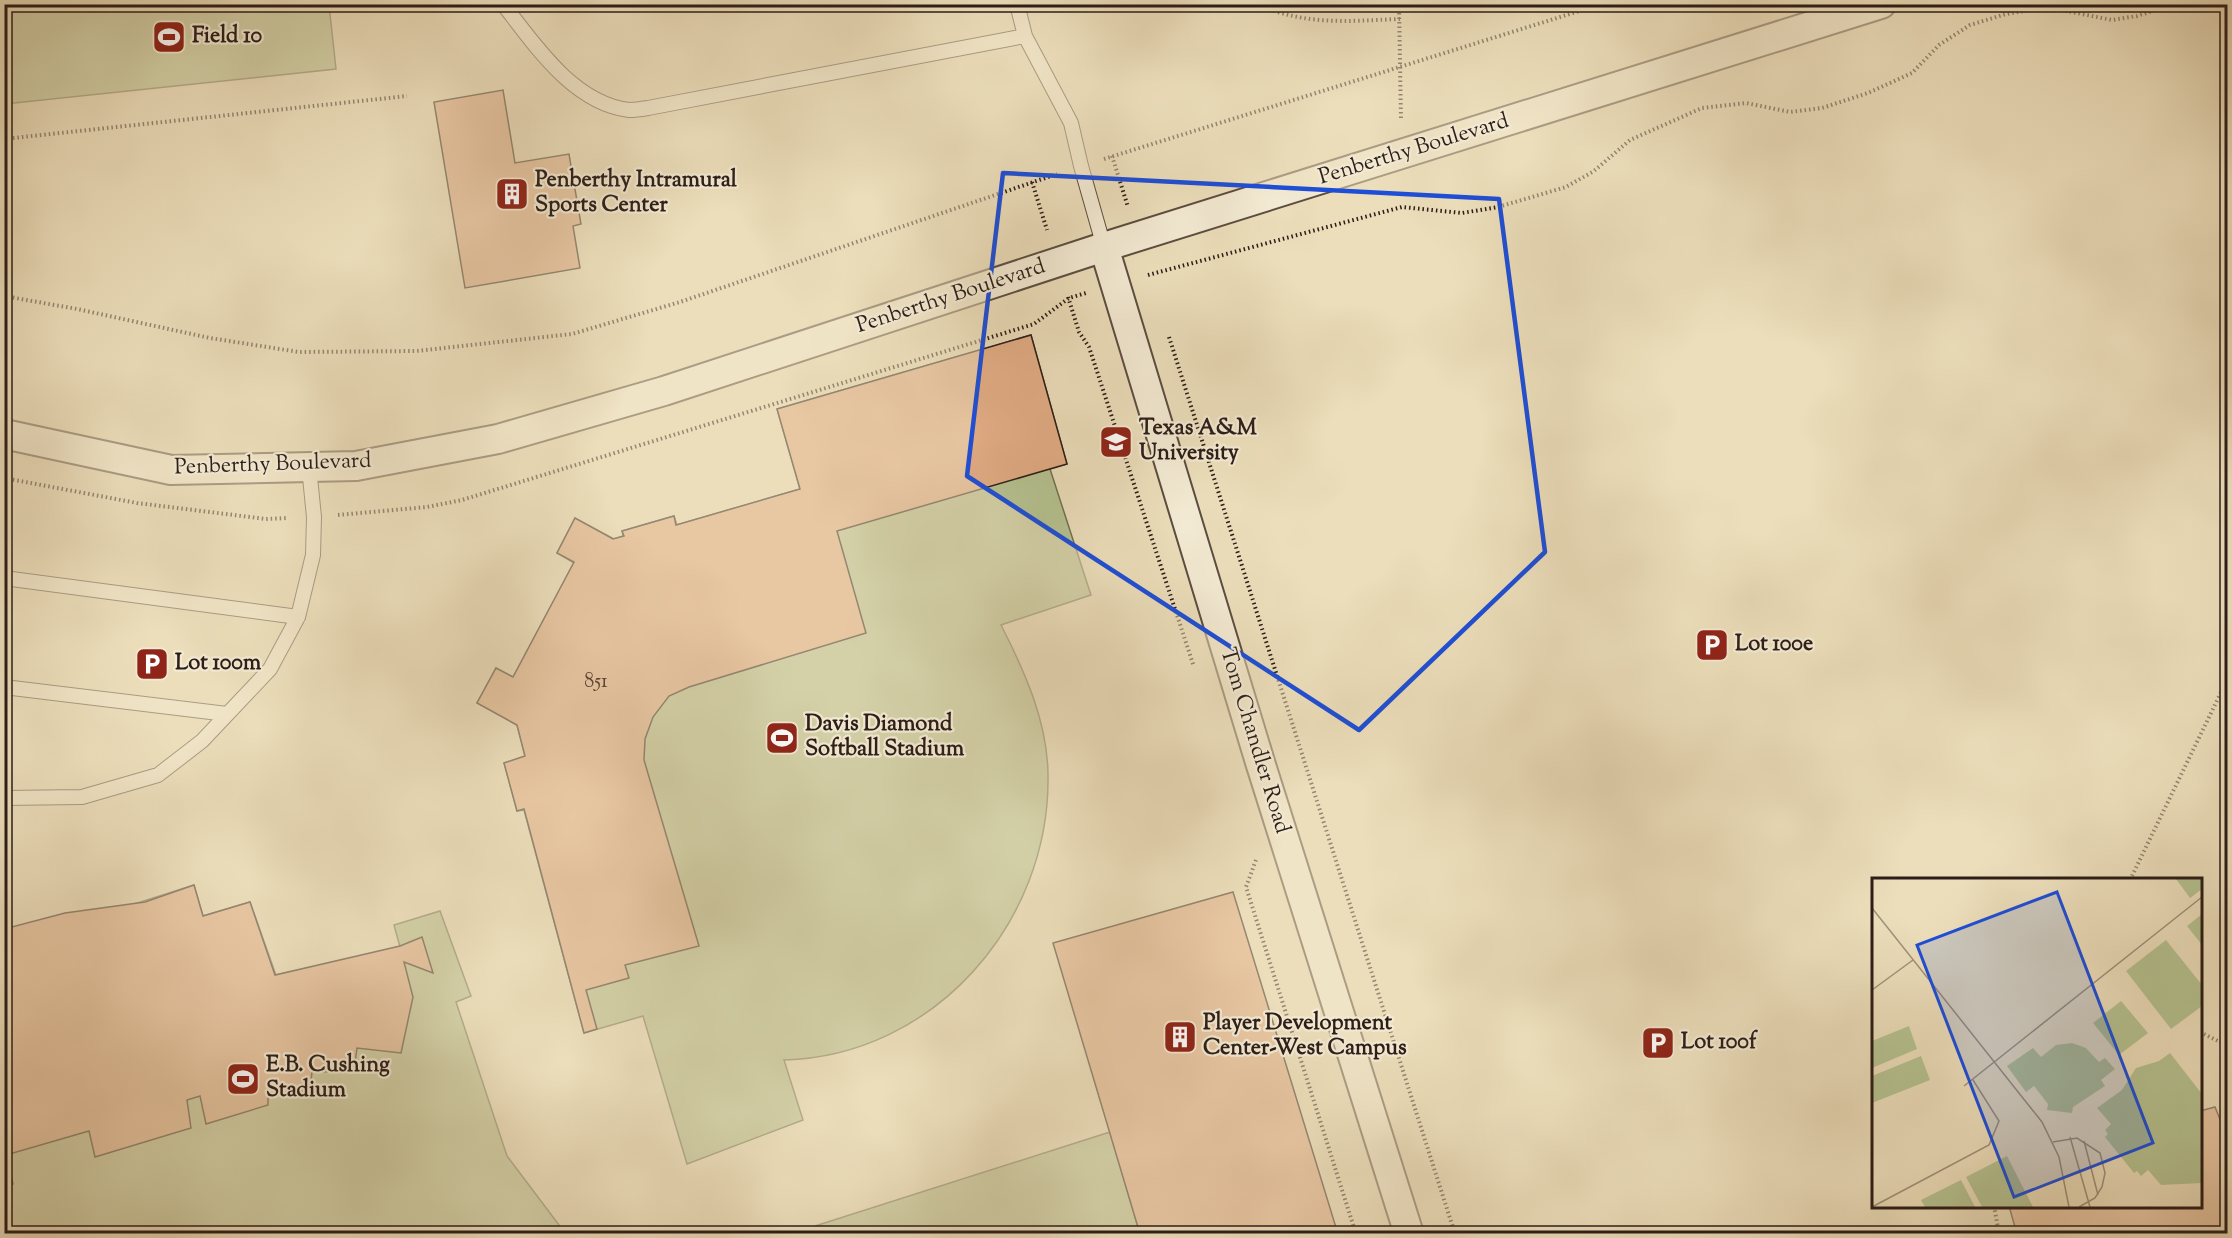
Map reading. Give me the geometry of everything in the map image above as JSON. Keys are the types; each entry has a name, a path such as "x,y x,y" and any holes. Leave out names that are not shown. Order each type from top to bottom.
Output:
{"street":[{"name":"Penberthy Boulevard","path":"4,434 171,471 356,466 498,439 664,391 1104,247 1881,4"},
{"name":"Tom Chandler Road","path":"1104,247 1260,762 1409,1233"}],"lane":[{"path":"502,4 560,72 581,90 601,101 630,110 1025,36"},
{"path":"1017,4 1025,36 1071,123 1104,247"},
{"path":"4,798 82,797 158,775 202,741 270,669 298,617 313,555 314,518 309,467"},
{"path":"4,578 298,617"},
{"path":"4,687 227,714"}],"path":[{"path":"1257,4 1277,13 1324,22 1400,19"},
{"path":"1399,4 1402,154"},
{"path":"1112,156 1602,4"},
{"path":"1153,286 1149,275 1402,207 1462,213 1498,207 1566,187 1594,171 1630,140 1702,108 1746,103 1790,112 1822,108 1868,93 1912,73 1940,45 1970,25 2006,14 2047,7 2112,20 2137,16 2174,4"},
{"path":"4,139 407,96"},
{"path":"4,296 210,338 299,352 416,351 561,336 680,302 1032,182"},
{"path":"4,478 137,503 266,519 314,518 427,507 462,500 1034,324 1069,298 1078,332 1089,347 1197,677"},
{"path":"1167,332 1455,1233"},
{"path":"2130,878 2228,678"},
{"path":"1256,859 1246,887 1356,1233"},
{"path":"2202,1033 2228,1046"},
{"path":"1994,1208 1999,1233"}],"highlighted area":[{"path":"1003,173 1499,199 1545,552 1359,730 967,476"}],"green space":[{"name":"Field 10","path":"4,5 329,5 336,69 5,104"},
{"name":"Davis Diamond Softball Stadium","path":"1031,335 1067,464 1050,469 1091,595 1001,625 1034,698 1047,756 1048,776 1043,830 1029,882 1005,929 973,972 934,1007 889,1035 838,1053 784,1060 803,1120 687,1164 643,1016 584,1033 524,810 517,811 504,763 525,756 517,725 477,703 496,668 513,677 574,563 557,553 575,518 614,539 623,536 622,531 674,516 677,525 800,489 777,409"},
{"name":"E.B. Cushing Stadium","path":"194,885 203,916 250,902 276,975 400,947 394,925 440,911 471,996 456,1002 507,1156 565,1233 5,1234 5,945"},
{"path":"1110,1132 1140,1234 790,1234"}],"building":[{"name":"Penberthy Intramural Sports Center","path":"503,90 515,163 569,154 581,224 573,226 580,268 465,288 434,102"},
{"path":"1031,335 1067,464 837,531 866,633 689,687 669,696 653,717 645,739 644,760 699,946 625,965 629,978 586,990 597,1029 584,1033 524,809 517,811 504,763 525,756 517,725 477,703 496,668 513,677 574,562 557,553 575,518 613,539 624,536 622,531 674,516 676,525 800,489 777,409"},
{"path":"194,885 203,916 250,902 275,975 400,946 422,937 433,973 404,962 413,997 401,1053 357,1048 354,1071 312,1072 310,1090 268,1097 268,1105 206,1124 200,1096 187,1100 191,1128 95,1157 89,1131 6,1155 13,1184 4,1186 4,929 65,913 145,902"},
{"name":"Player Development Center-West Campus","path":"1233,892 1338,1234 1140,1234 1053,943"},
{"path":"2215,1107 2228,1139 2228,1234 2017,1234 2010,1208 2202,1208 2202,1110"}],"place":[{"name":"Field 10","path":"169,37"},
{"name":"Penberthy Intramural Sports Center","path":"512,194"},
{"name":"Texas A&M University","path":"1116,442"},
{"name":"Lot 100e","path":"1712,645"},
{"name":"Lot 100m","path":"152,664"},
{"name":"Davis Diamond Softball Stadium","path":"782,738"},
{"name":"Player Development Center-West Campus","path":"1180,1037"},
{"name":"Lot 100f","path":"1658,1043"},
{"name":"E.B. Cushing Stadium","path":"243,1079"}]}
